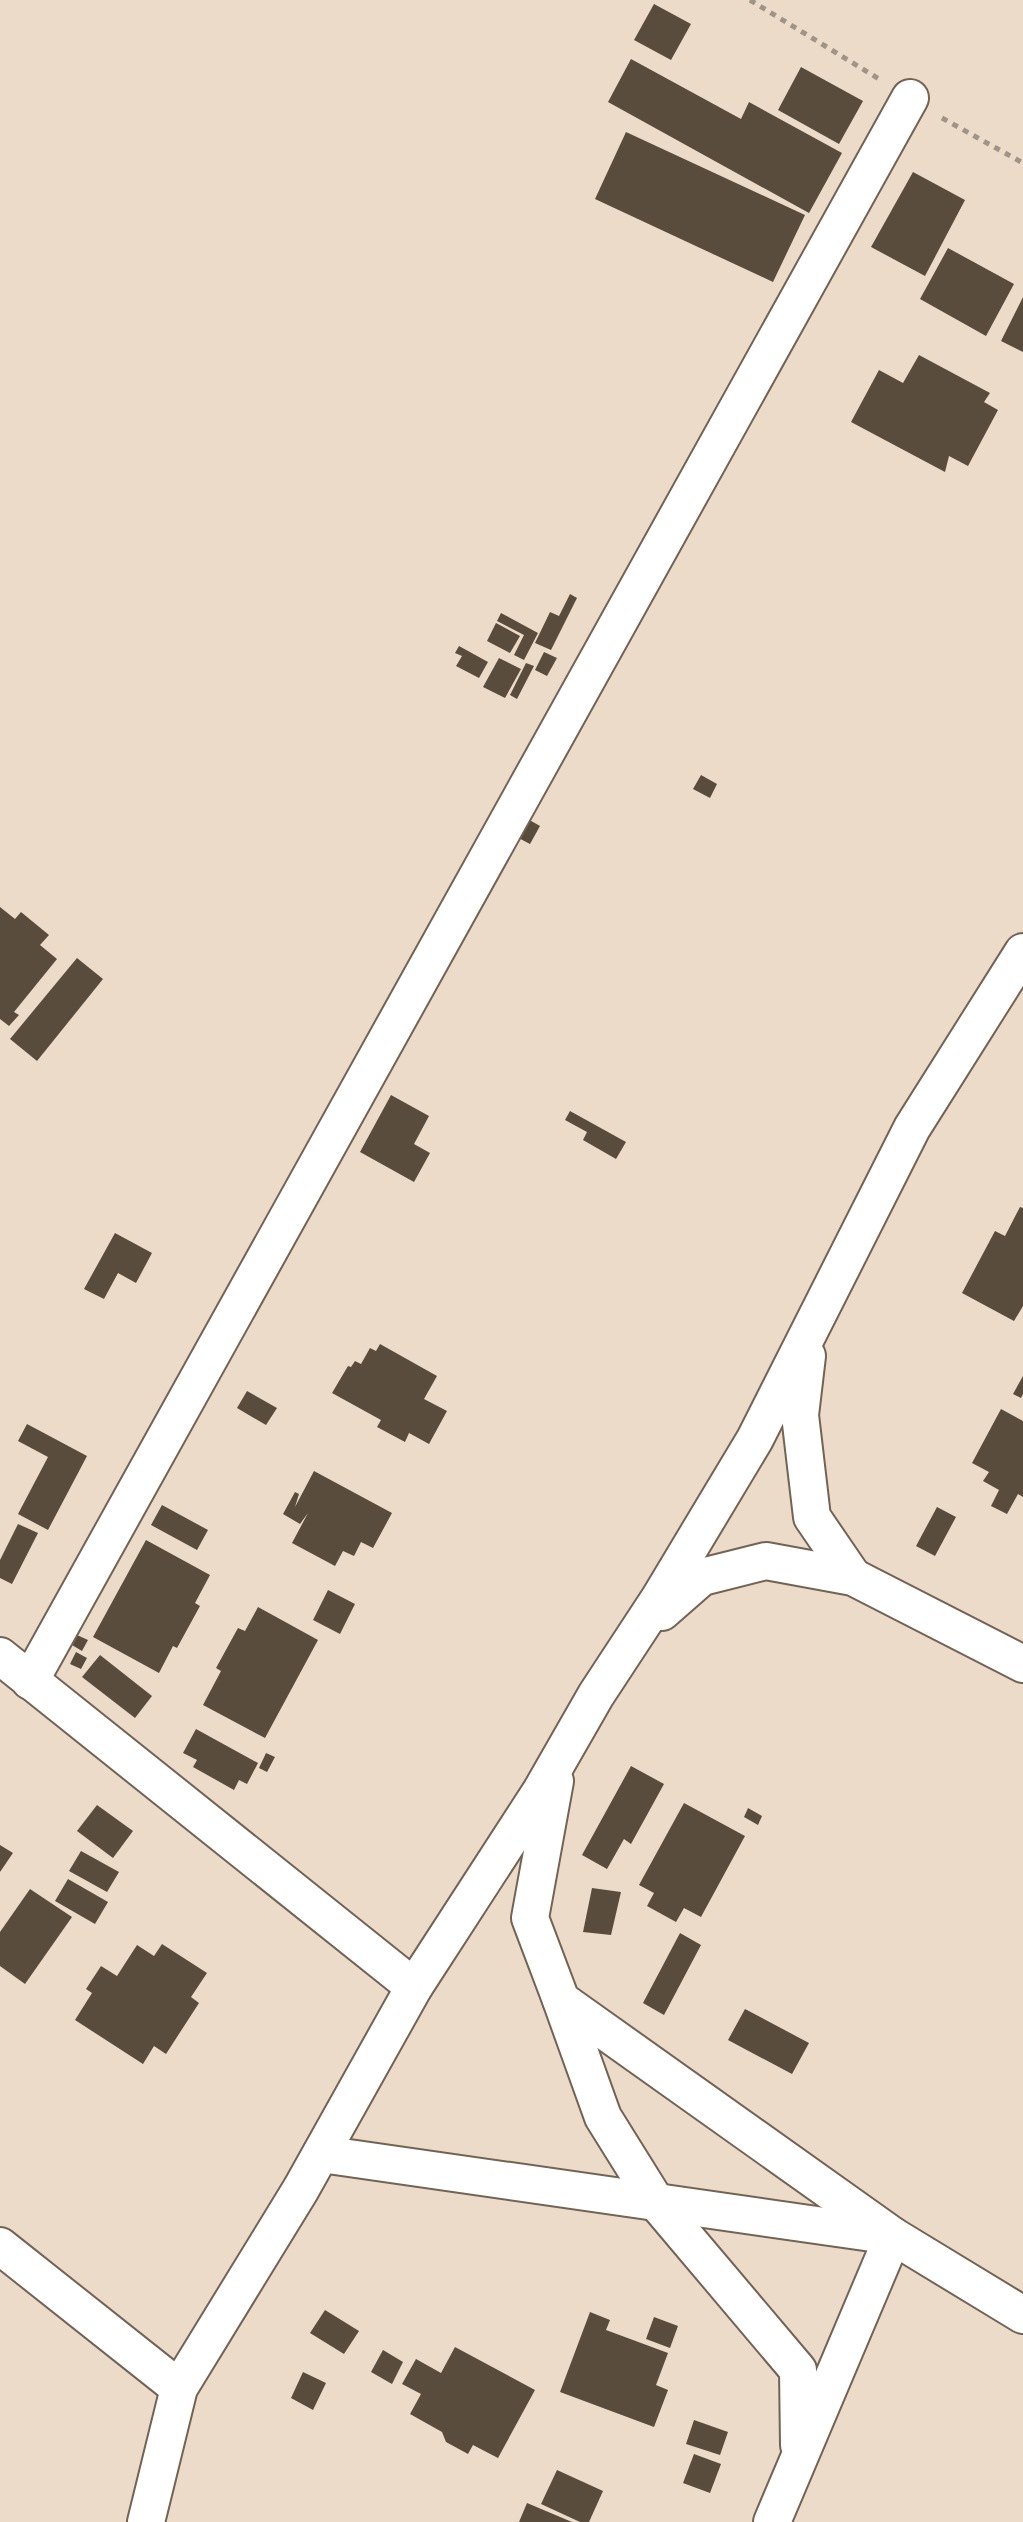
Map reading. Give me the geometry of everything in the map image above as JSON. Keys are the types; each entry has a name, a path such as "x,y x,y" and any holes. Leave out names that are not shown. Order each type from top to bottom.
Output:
{"street":[{"path":"30,1681 910,98"},
{"path":"146,2522 179,2388 321,2154 414,1987 558,1762 755,1439 912,1128 1023,952"},
{"path":"809,1334 800,1415 812,1517 853,1577"},
{"path":"633,1638 702,1577 766,1561 853,1577 1023,1664"},
{"path":"0,1656 414,1987"},
{"path":"558,1762 530,1918 603,2117 656,2202 798,2370 799,2458"},
{"path":"561,2000 893,2236 1023,2315"},
{"path":"321,2154 893,2236"},
{"path":"772,2522 893,2236"},
{"path":"0,2246 179,2388"}],"building":[{"path":"654,4 691,24 671,60 634,40"},
{"path":"631,59 741,119 749,102 842,153 809,213 608,102"},
{"path":"801,67 863,101 839,144 778,110"},
{"path":"626,132 805,215 773,282 595,199"},
{"path":"913,172 965,200 925,276 871,247"},
{"path":"948,248 1014,284 986,336 920,299"},
{"path":"1023,297 1023,352 1001,341"},
{"path":"919,355 990,393 984,402 998,410 968,466 949,456 945,472 851,422 879,370 903,383"},
{"path":"570,594 577,598 551,650 535,643 550,612 559,616"},
{"path":"501,613 538,633 524,660 514,655 524,635 497,621"},
{"path":"496,623 520,636 510,653 487,641"},
{"path":"459,646 488,662 479,678 456,666 462,656 455,653"},
{"path":"544,652 557,658 547,676 535,670"},
{"path":"499,658 521,669 505,698 483,687"},
{"path":"526,663 534,666 517,699 510,695"},
{"path":"701,775 717,784 710,798 693,789"},
{"path":"519,814 540,826 530,844 509,833"},
{"path":"0,907 15,919 21,912 49,935 40,945 57,959 14,1012 19,1015 9,1026 0,1019"},
{"path":"77,958 103,979 37,1061 10,1039"},
{"path":"391,1095 429,1116 414,1144 430,1153 414,1182 360,1152"},
{"path":"570,1111 626,1142 616,1159 583,1140 587,1132 565,1120"},
{"path":"1020,1207 1023,1208 1023,1306 1014,1321 962,1293 995,1231 1005,1236"},
{"path":"115,1233 152,1253 136,1283 118,1273 104,1299 84,1289"},
{"path":"380,1344 437,1376 424,1399 447,1411 429,1444 409,1433 405,1442 377,1427 381,1420 332,1393 348,1366 351,1367 355,1361 361,1364 370,1348 376,1351"},
{"path":"1023,1376 1023,1394 1021,1398 1013,1394"},
{"path":"247,1391 277,1408 266,1425 237,1408"},
{"path":"1001,1409 1023,1421 1023,1497 1018,1494 1007,1514 991,1506 999,1490 983,1481 989,1472 972,1463"},
{"path":"27,1424 87,1456 48,1530 18,1514 48,1457 18,1441"},
{"path":"314,1471 392,1513 373,1548 361,1542 354,1556 343,1551 335,1566 292,1543 308,1513 300,1524 283,1514 295,1492 299,1494 295,1507"},
{"path":"162,1505 208,1530 197,1550 151,1525"},
{"path":"937,1507 956,1517 935,1556 916,1546"},
{"path":"18,1524 38,1533 12,1584 0,1578 0,1560"},
{"path":"146,1540 210,1575 195,1603 200,1606 159,1673 93,1637"},
{"path":"328,1590 355,1604 340,1634 313,1620"},
{"path":"258,1607 318,1640 265,1738 203,1705 221,1671 216,1668 238,1628 245,1631"},
{"path":"77,1635 88,1640 82,1651 72,1645"},
{"path":"76,1652 87,1658 81,1669 70,1664"},
{"path":"100,1655 152,1696 135,1718 82,1677"},
{"path":"196,1729 258,1763 247,1784 239,1780 234,1790 193,1767 197,1760 183,1753"},
{"path":"266,1753 275,1757 267,1772 259,1768"},
{"path":"631,1766 664,1784 631,1844 624,1839 607,1869 582,1855"},
{"path":"684,1803 745,1836 701,1917 684,1908 676,1922 647,1906 654,1893 639,1885"},
{"path":"97,1805 133,1831 113,1858 77,1831"},
{"path":"748,1808 762,1816 758,1825 744,1817"},
{"path":"0,1845 13,1853 0,1872"},
{"path":"81,1851 119,1872 107,1892 69,1871"},
{"path":"68,1879 108,1902 95,1924 55,1901"},
{"path":"592,1888 621,1892 611,1935 583,1932"},
{"path":"30,1889 72,1917 25,1984 0,1966 0,1932"},
{"path":"680,1933 701,1945 664,2015 643,2003"},
{"path":"162,1944 207,1973 191,1997 199,2003 166,2054 154,2046 143,2064 75,2020 92,1993 86,1989 101,1966 117,1976 137,1945 154,1956"},
{"path":"745,2009 809,2043 792,2074 728,2040"},
{"path":"325,2310 359,2331 344,2354 310,2333"},
{"path":"590,2312 610,2320 606,2330 668,2353 656,2385 668,2390 654,2427 560,2392"},
{"path":"654,2317 678,2326 670,2348 646,2339"},
{"path":"455,2347 535,2390 498,2458 473,2445 468,2454 446,2442 442,2432 410,2414 421,2394 402,2384 416,2359 441,2373"},
{"path":"383,2350 403,2362 392,2384 371,2372"},
{"path":"303,2372 326,2383 313,2410 291,2398"},
{"path":"694,2420 728,2432 720,2455 686,2444"},
{"path":"694,2454 721,2464 710,2493 683,2483"},
{"path":"557,2470 603,2491 589,2522 580,2522 541,2504"},
{"path":"527,2503 572,2522 519,2522"}]}
